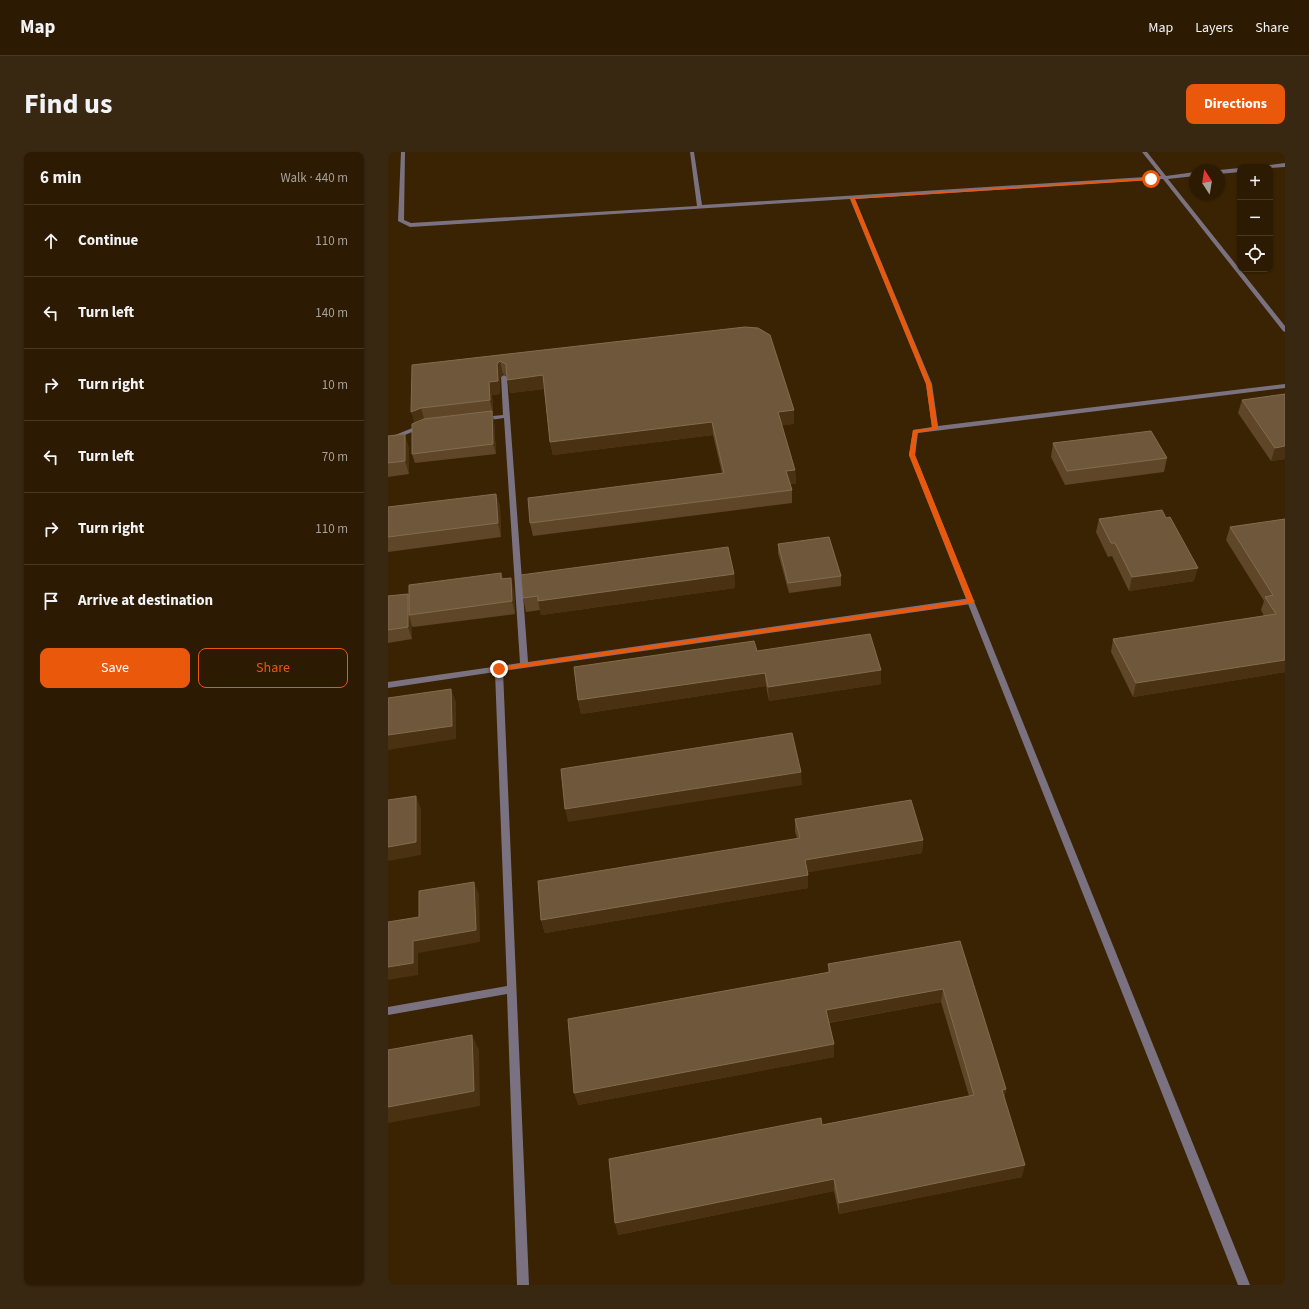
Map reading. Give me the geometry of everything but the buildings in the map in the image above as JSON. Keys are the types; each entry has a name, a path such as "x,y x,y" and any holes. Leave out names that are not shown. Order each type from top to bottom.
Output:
{"street":[{"path":"403,152 401,221 410,225 1163,178 1189,175"},
{"path":"692,152 700,207"},
{"path":"1144,152 1163,178 1285,330"},
{"path":"1273,166 1285,165"},
{"path":"1225,171 1237,170"},
{"path":"852,198 929,384 935,429"},
{"path":"504,377 524,666"},
{"path":"1244,1285 912,455 915,431 1285,386"},
{"path":"477,420 507,416"},
{"path":"388,440 425,426 432,425"},
{"path":"388,685 971,601"},
{"path":"499,669 523,1285"},
{"path":"388,1011 512,989"}],"route":[{"path":"499,669 971,601 912,455 915,431 935,429 929,384 852,198 1151,179"}]}
